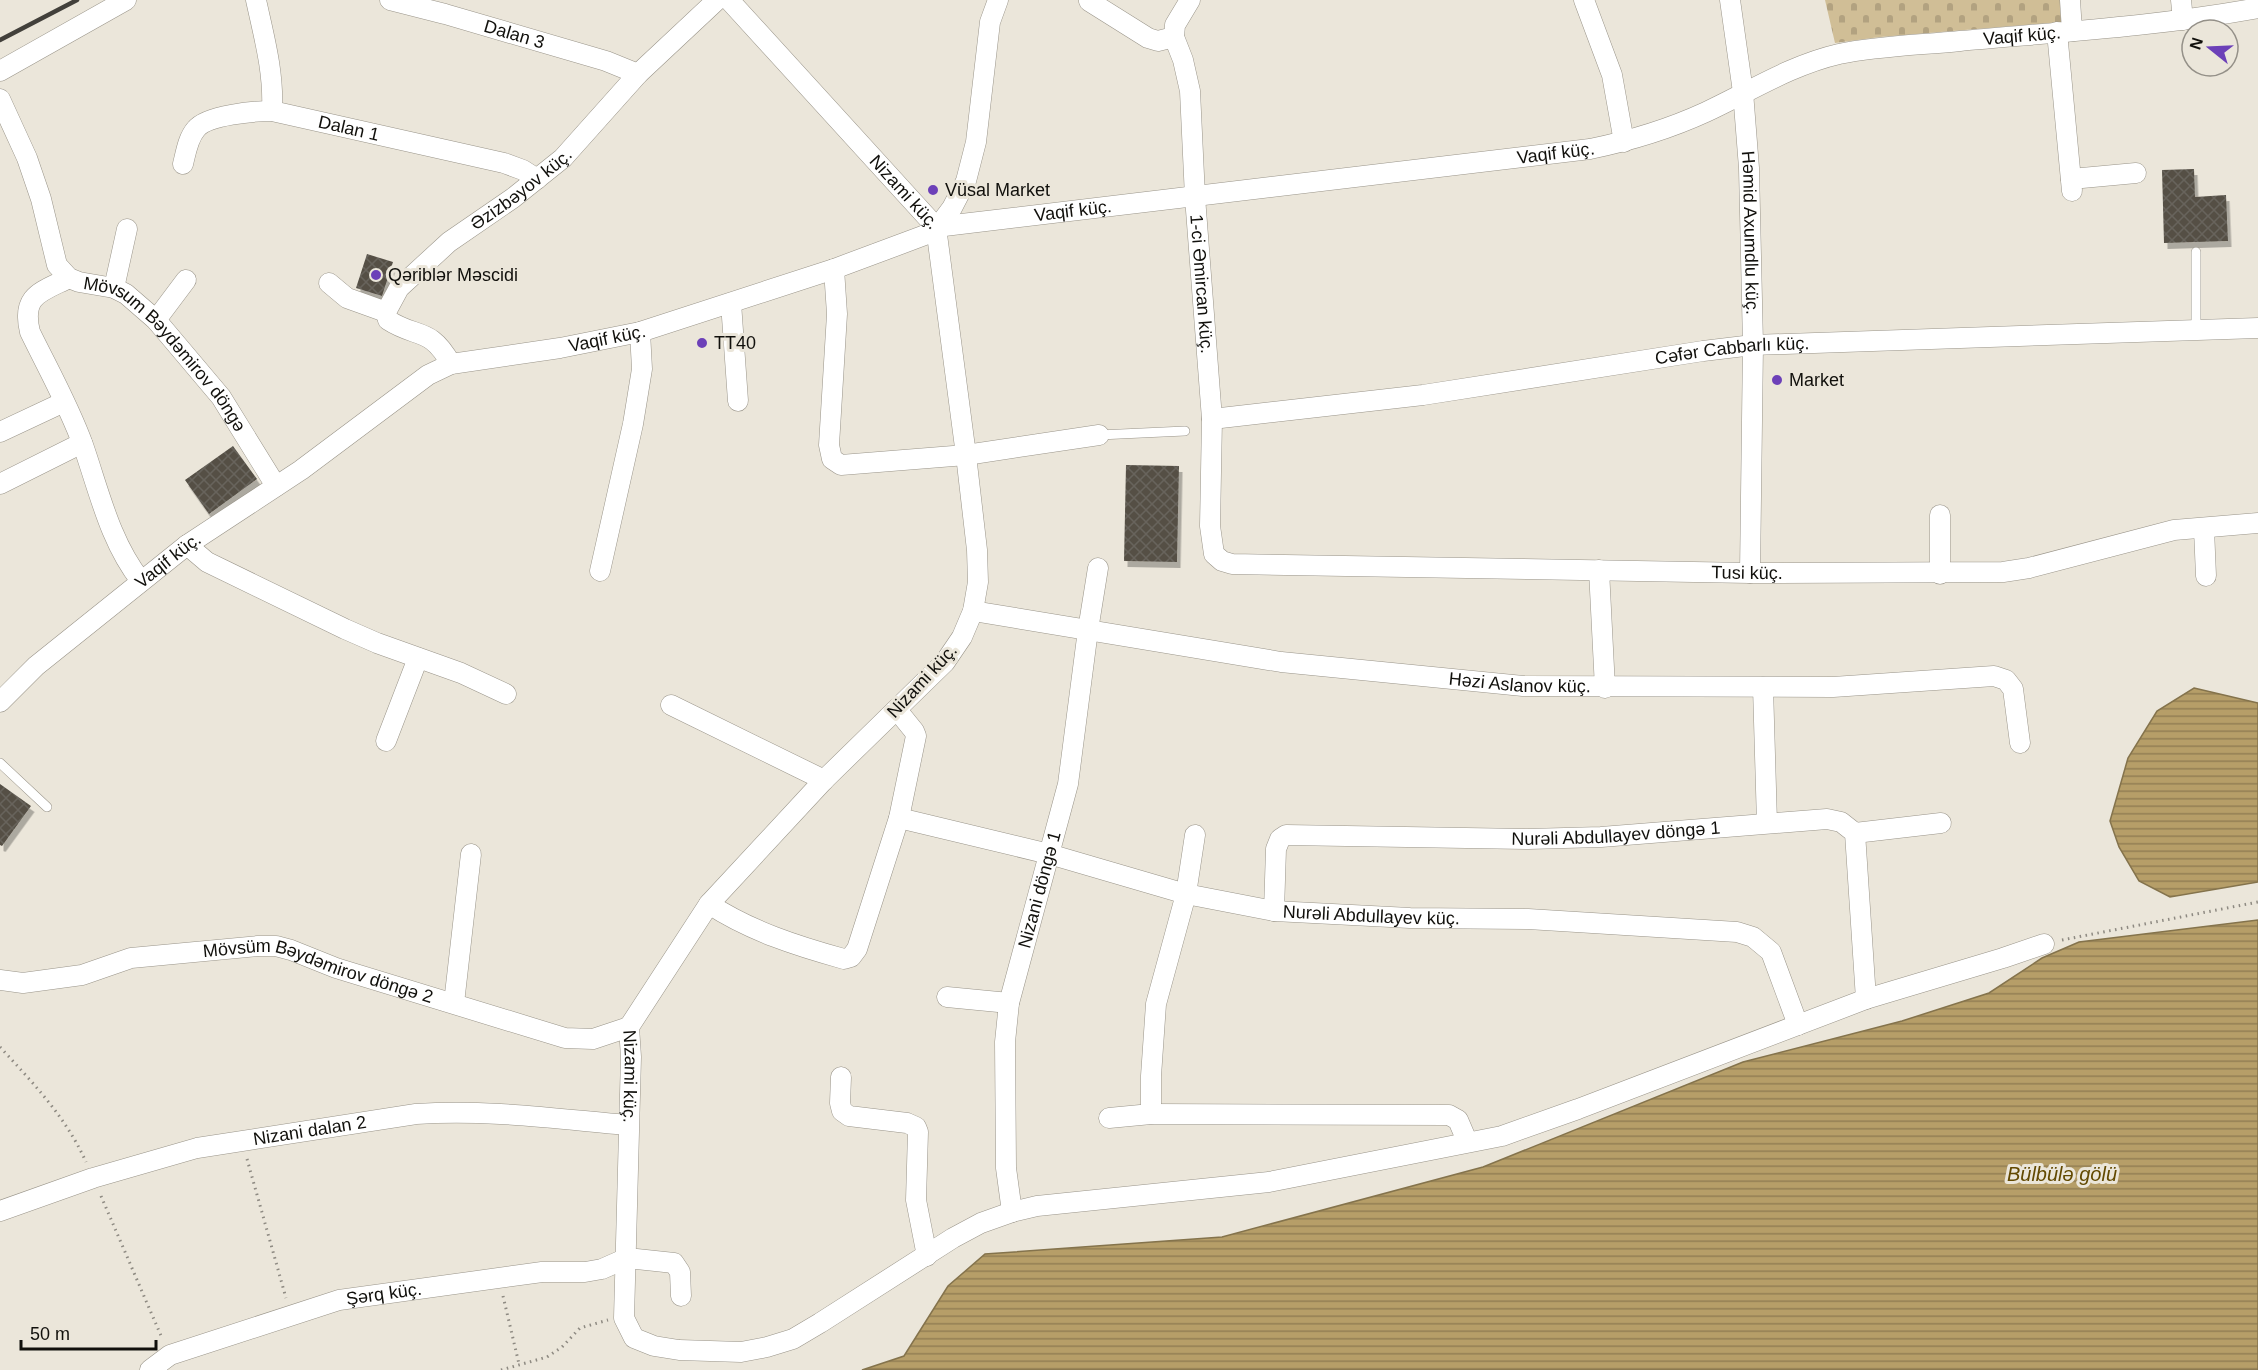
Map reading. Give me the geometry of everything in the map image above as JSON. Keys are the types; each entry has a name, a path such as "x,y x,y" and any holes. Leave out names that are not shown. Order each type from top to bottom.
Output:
{"street":[{"path":"0,71 126,0"},
{"path":"256,0 270,60 273,86 272,111"},
{"name":"Dalan 3","path":"390,0 595,57 638,74"},
{"name":"Əzizbəyov küç.","path":"386,312 399,288 448,242 496,210 563,158 638,74 717,0"},
{"name":"Nizami küç.","path":"624,1318 628,1125 632,1057 629,1027 709,904 824,780 945,662 962,637 973,611 978,582 977,550 966,455 936,227 729,0"},
{"path":"936,227 952,208 966,181 976,142 990,22 998,0"},
{"path":"1089,1 1148,38 1158,41 1174,38 1175,25 1190,0"},
{"path":"1584,0 1612,75 1624,142"},
{"name":"Həmid Axumdlu küç.","path":"1730,0 1743,93 1749,168 1753,345 1750,573"},
{"path":"2070,0 2064,31 2071,185 2136,173"},
{"path":"2181,0 2183,18"},
{"name":"Vaqif küç.","path":"2196,18 2258,8"},
{"name":"Vaqif küç.","path":"0,702 36,666 187,545 333,447 428,375 451,363 560,348 640,332 916,240 936,227 1590,149 1624,142 1704,113 1782,74 1837,55 1891,47 2180,20"},
{"name":"1-ci Əmircan küç.","path":"1174,38 1183,60 1190,91 1195,197 1212,419 1210,526 1214,554 1222,561 1232,564"},
{"name":"Mövsum Bəydəmirov döngə","path":"0,99 27,158 57,265 69,278 114,288 126,294 156,320 221,397 276,486"},
{"name":"Dalan 1","path":"183,164 190,138 197,127 209,120 254,111 272,111 504,163 523,170 537,179"},
{"path":"114,288 127,229"},
{"path":"834,269 837,315 829,446 832,459 841,465 854,466 966,455 1099,435"},
{"path":"69,278 39,293 28,306 26,315 30,332 82,443 120,548 141,581"},
{"path":"156,320 186,280"},
{"path":"329,283 347,298 386,312 388,320 395,324 435,340 443,348 451,363"},
{"path":"731,303 738,401"},
{"name":"Cəfər Cabbarlı küç.","path":"1212,419 1423,395 1753,345 2258,328"},
{"path":"600,571 635,413 642,369 640,332"},
{"path":"0,432 64,402"},
{"path":"0,484 82,443"},
{"path":"1940,574 1941,515"},
{"name":"Tusi küç.","path":"1232,564 1940,574 2012,571 2158,533 2258,523"},
{"path":"2204,529 2206,576"},
{"path":"187,545 207,562 267,592 366,638 461,673 506,694"},
{"name":"Nizani döngə 1","path":"1012,1212 1006,1168 1005,1042 1009,1003 1068,783 1098,568"},
{"path":"1599,570 1605,688"},
{"name":"Həzi Aslanov küç.","path":"973,611 1320,667 1523,686 1833,687 1994,676 2006,680 2013,689 2020,743"},
{"path":"386,741 418,658"},
{"path":"1762,687 1767,823"},
{"path":"671,705 824,780"},
{"path":"709,904 734,920 772,936 844,959 851,957 857,949 899,818 916,736 897,710"},
{"name":"Nurəli Abdullayev küç.","path":"899,818 1049,854 1186,894 1274,912 1399,918 1528,919 1737,932 1754,937 1771,952 1798,1025"},
{"name":"Nurəli Abdullayev döngə 1","path":"1274,912 1276,849 1280,839 1286,835 1549,839 1827,819 1840,822 1855,833"},
{"path":"1866,999 1855,833 1941,822"},
{"path":"1151,1114 1156,1004 1186,894 1195,835"},
{"path":"454,1003 471,854"},
{"path":"624,1318 634,1338 654,1346 679,1350 741,1352 767,1347 802,1334 981,1223 1012,1212 1037,1206 1269,1182 1467,1141 1502,1136 1866,999 2044,944"},
{"name":"Mövsüm Bəydəmirov döngə 2","path":"0,980 23,983 82,975 130,958 276,946 336,968 454,1003 546,1034 565,1038 593,1039 629,1027"},
{"path":"947,997 1009,1003"},
{"path":"841,1077 842,1112 849,1116 907,1123 916,1127 918,1132 916,1200 927,1256"},
{"name":"Nizani dalan 2","path":"0,1211 93,1178 197,1148 416,1114 449,1112 628,1125"},
{"path":"1109,1118 1151,1114 1449,1115 1458,1120 1467,1141"},
{"path":"627,1258 674,1263 680,1272 681,1296"},
{"name":"Şərq küç.","path":"150,1370 170,1356 339,1300 542,1272 585,1272 602,1269 627,1258"}],"lane":[{"path":"2196,252 2196,329"},
{"path":"1099,435 1185,431"},
{"path":"0,763 47,807"}],"path":[{"path":"2044,944 2258,902"},
{"path":"242,1140 291,1317"},
{"path":"499,1277 519,1364"},
{"path":"501,1370 547,1357 562,1347 580,1328 598,1322 624,1318"}],"green space":[{"path":"1825,0 2060,0 2061,22 1880,37 1835,43"}],"water":[{"path":"2194,688 2258,703 2258,882 2170,897 2139,881 2119,847 2110,821 2128,758 2157,711"},
{"name":"Bülbülə gölü","path":"2258,920 2258,1370 862,1370 904,1356 948,1286 985,1254 1222,1237 1483,1167 1743,1062 1902,1021 1989,993 2042,958 2079,942"}],"building":[{"path":"2194,169 2195,197 2226,195 2228,241 2164,243 2162,170"},
{"path":"367,254 393,262 382,296 356,288"},
{"path":"233,446 257,479 209,514 185,480"},
{"path":"1126,465 1179,466 1177,562 1124,561"},
{"path":"0,784 31,806 2,846 0,845"}],"railway":[{"path":"0,40 77,0"}],"place":[{"name":"Vüsal Market","path":"933,190"},
{"name":"Qəriblər Məscidi","path":"376,275"},
{"name":"TT40","path":"702,343"},
{"name":"Market","path":"1777,380"}]}
